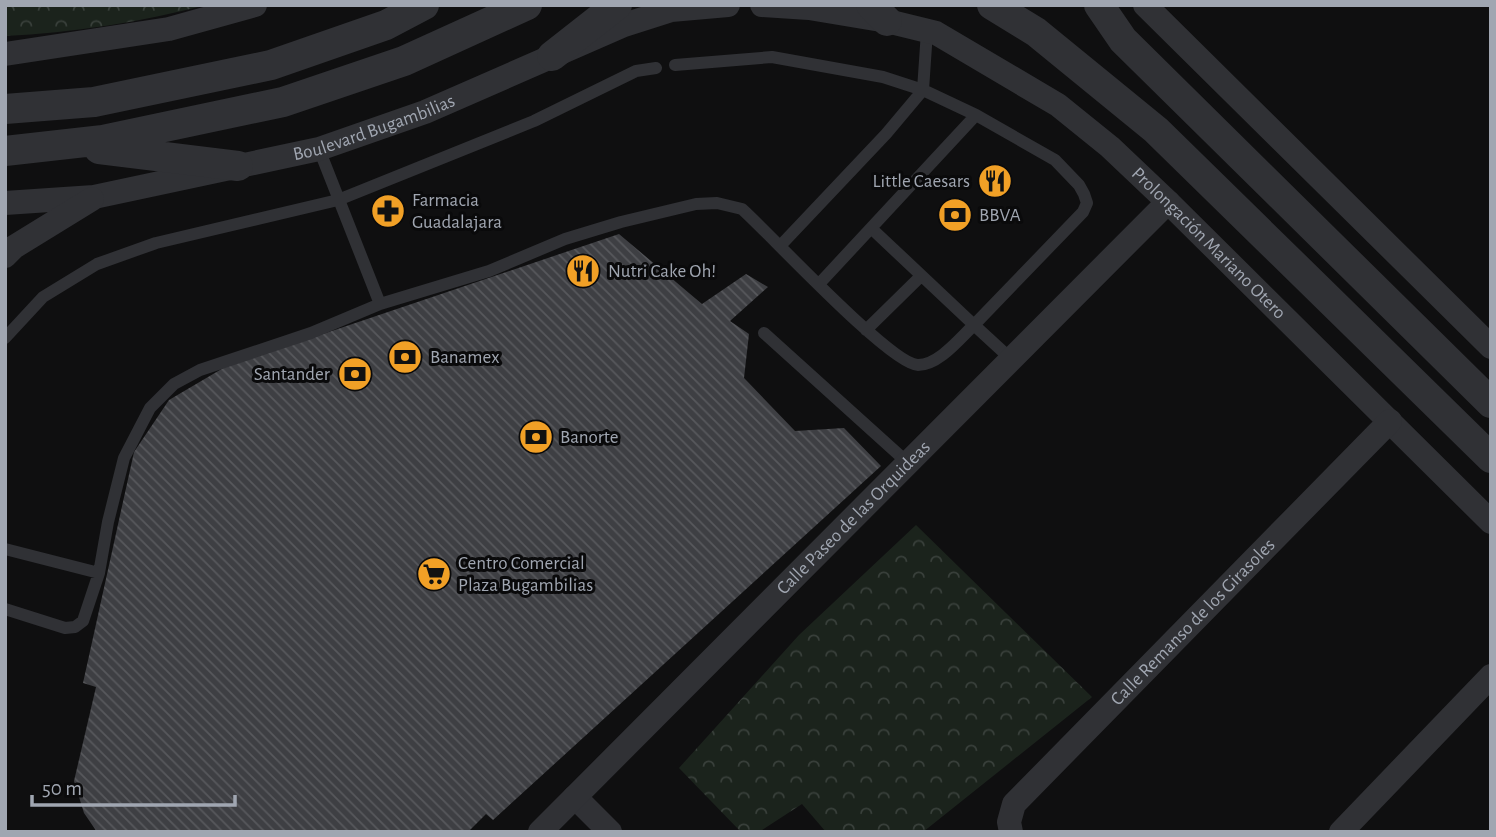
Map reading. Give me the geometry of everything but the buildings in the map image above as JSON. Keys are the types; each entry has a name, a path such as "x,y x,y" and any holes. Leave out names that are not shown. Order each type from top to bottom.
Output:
{"street":[{"path":"5,54 169,29 255,5"},
{"path":"5,109 94,102 271,65 386,25 424,5"},
{"path":"5,151 103,141 284,102 404,61 527,5"},
{"path":"552,56 617,5"},
{"name":"Boulevard Bugambilias","path":"5,203 94,197 319,149 425,111 624,26 671,10 728,5"},
{"path":"762,5 879,13"},
{"path":"992,5 1036,32 1156,130 1491,458"},
{"path":"1099,5 1123,40 1491,403"},
{"path":"1145,5 1491,347"},
{"name":"Prolongación Mariano Otero","path":"879,13 936,33 1058,105 1110,147 1491,522"},
{"path":"64,144 238,166"},
{"path":"5,256 14,247 94,197"},
{"name":"Calle Paseo de las Orquideas","path":"540,832 1168,202"},
{"name":"Calle Remanso de los Girasoles","path":"1011,832 1009,822 1014,804 1390,421"},
{"path":"1341,832 1491,676"},
{"path":"575,797 610,832"}],"lane":[{"path":"781,245 886,134 923,90 927,31"},
{"path":"5,609 65,628 75,627 83,621 99,573 124,458 141,423 164,392 200,370 312,333 380,304 489,271 587,232 668,209 717,203 742,209 866,330 902,360 919,365 933,360 974,325 1077,219 1087,203 1079,186 1055,160 976,115 923,90 883,77 772,57 675,65"},
{"path":"5,338 43,297 97,264 156,243 338,200 534,121 636,71 656,68"},
{"path":"819,284 976,115"},
{"path":"319,149 380,304"},
{"path":"871,228 1011,359"},
{"path":"866,330 921,276"},
{"path":"764,333 908,463"},
{"path":"5,549 99,573"}],"green space":[{"path":"5,5 206,5 107,26 5,36"},
{"path":"916,525 1092,697 923,832 826,832 802,804 759,832 741,832 679,768 799,635"}],"place":[{"name":"Little Caesars","path":"995,181"},
{"name":"Farmacia Guadalajara","path":"388,211"},
{"name":"BBVA","path":"955,215"},
{"name":"Nutri Cake Oh!","path":"583,271"},
{"name":"Banamex","path":"405,357"},
{"name":"Santander","path":"355,374"},
{"name":"Banorte","path":"536,437"},
{"name":"Centro Comercial Plaza Bugambilias","path":"434,574"}]}
